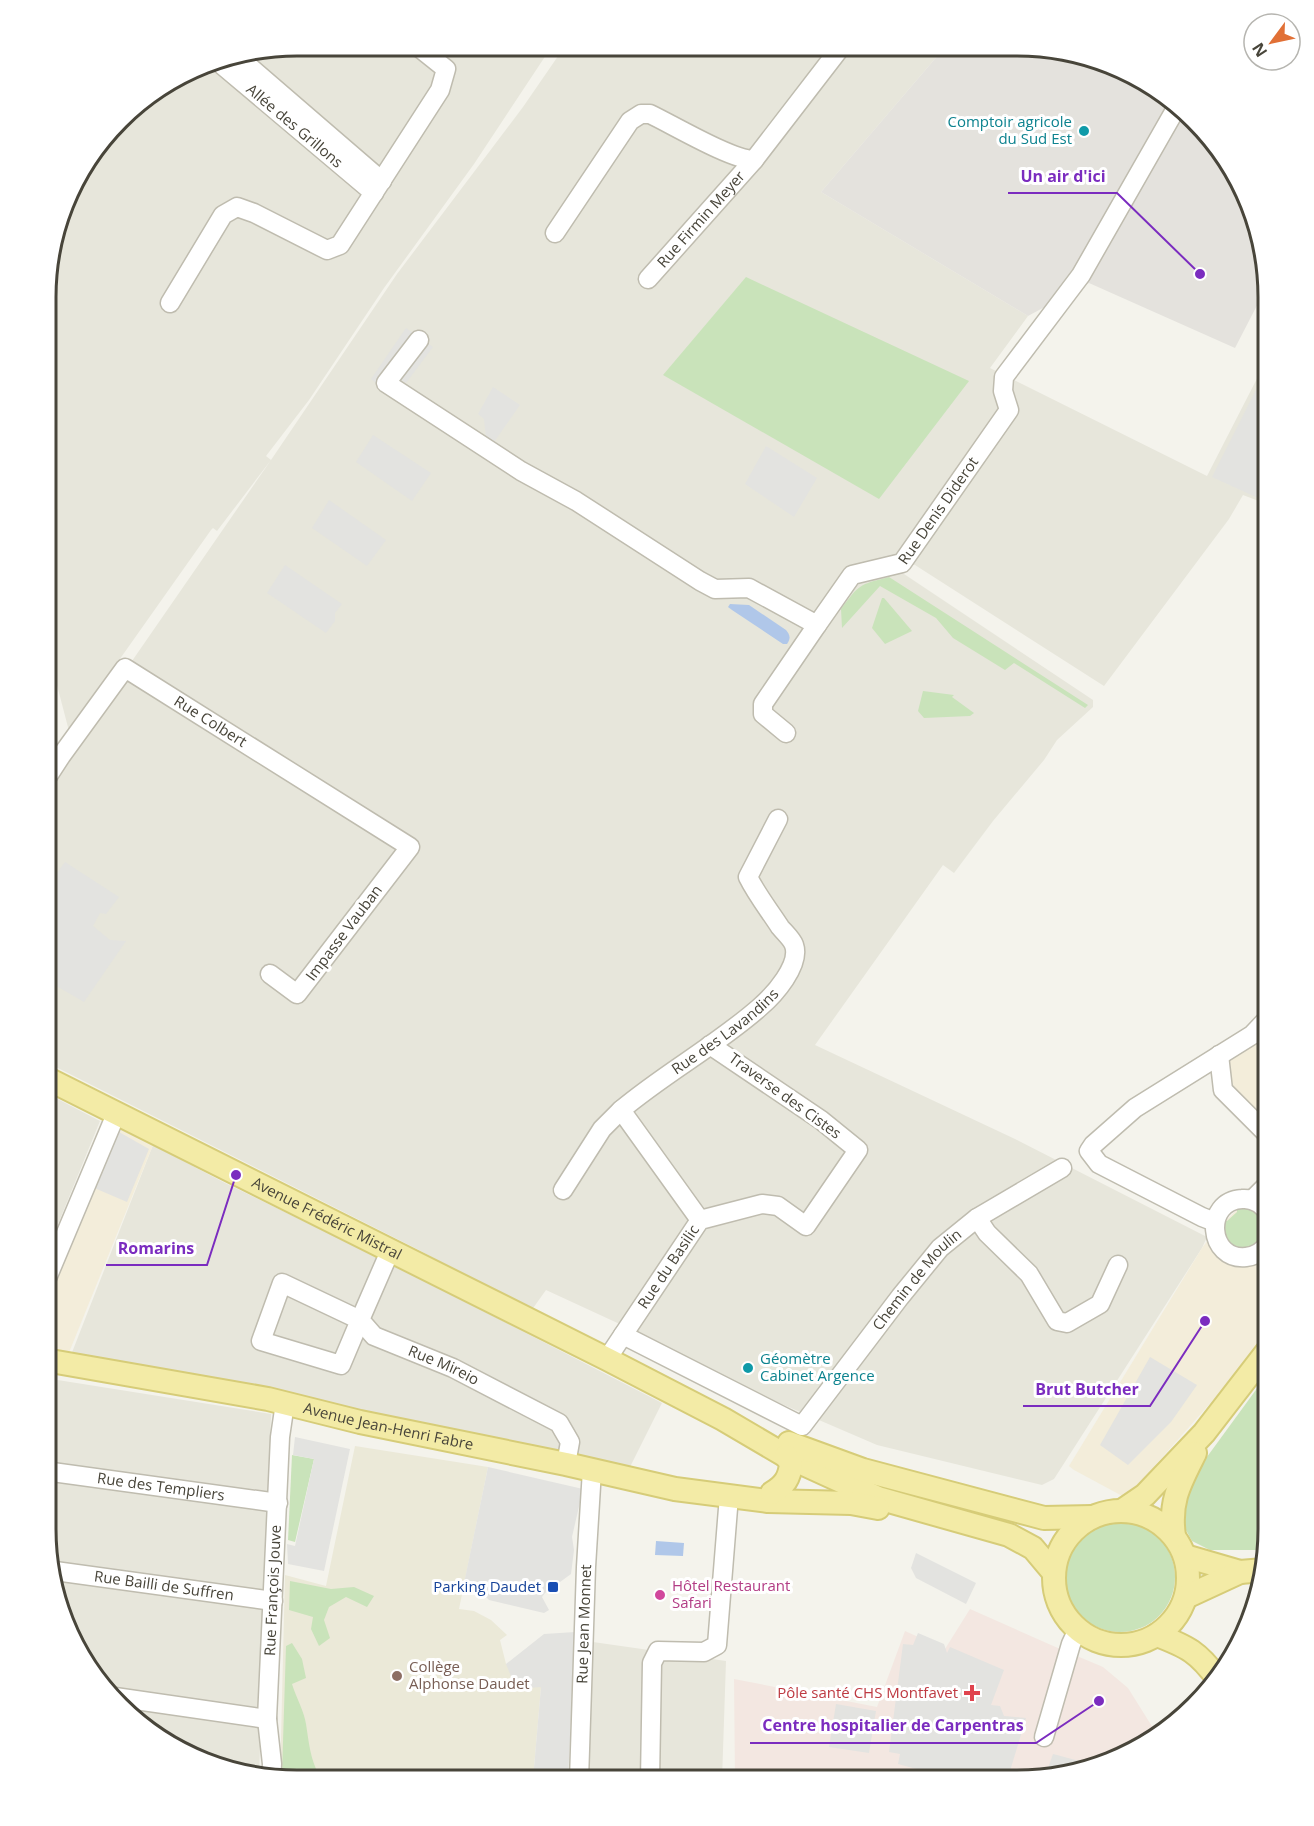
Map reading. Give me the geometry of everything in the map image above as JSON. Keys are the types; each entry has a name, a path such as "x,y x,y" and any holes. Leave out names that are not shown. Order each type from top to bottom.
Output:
{"main road":[{"name":"Avenue Frédéric Mistral","path":"55,1083 723,1419"},
{"name":"Avenue Jean-Henri Fabre","path":"55,1362 285,1403 360,1422 675,1489 729,1496"},
{"path":"1123,1510 1145,1495 1204,1433 1258,1363"},
{"path":"723,1419 786,1456 852,1487 904,1506 1021,1540 1039,1554 1054,1573"},
{"path":"723,1419 863,1470 944,1492 1044,1518 1092,1517"},
{"path":"1174,1536 1173,1504 1204,1433"},
{"path":"772,1493 781,1488 787,1480 791,1463 786,1456"},
{"path":"729,1496 852,1487 944,1492"},
{"path":"729,1496 768,1501 851,1503 985,1529"},
{"path":"1123,1510 1143,1514 1160,1522 1174,1536 1185,1556 1189,1583 1180,1612 1170,1625 1157,1635 1134,1644 1119,1645 1091,1638 1067,1618 1059,1604 1054,1573 1058,1555 1066,1539 1078,1526 1092,1517 1109,1511 1123,1510"},
{"path":"1185,1556 1250,1571"},
{"path":"1186,1597 1250,1571"},
{"path":"1157,1635 1199,1655 1212,1672"}],"street":[{"path":"170,303 223,215 237,207 254,213 327,250 340,245 440,90 446,69 430,56"},
{"name":"Rue Firmin Meyer","path":"648,279 754,160 834,56"},
{"name":"Allée des Grillons","path":"243,62 378,187"},
{"name":"Allée des Grillons","path":"225,67 378,187"},
{"name":"Rue Denis Diderot","path":"786,733 763,714 763,704 852,575 902,562 1009,410 1003,392 1004,377 1081,275 1174,112"},
{"name":"Rue Firmin Meyer","path":"555,233 630,121 641,114 650,114 730,153 746,160 754,160"},
{"path":"419,340 386,383 521,471 576,501 715,589 749,588 817,625"},
{"name":"Rue Colbert","path":"55,765 125,668 410,847"},
{"name":"Rue des Lavandins","path":"562,1190 602,1129 621,1110 761,1006 779,987 794,963 794,946 757,895 748,877 778,819"},
{"name":"Impasse Vauban","path":"270,974 297,994 410,847"},
{"path":"1215,1222 1099,1164 1089,1151 1092,1144 1135,1108 1252,1035 1258,1029"},
{"name":"Traverse des Cistes","path":"710,1045 821,1120 858,1150"},
{"path":"1219,1055 1223,1090 1258,1125"},
{"path":"621,1110 700,1220"},
{"path":"55,1259 116,1114"},
{"name":"Rue du Basilic","path":"623,1335 700,1220 762,1204 778,1206 806,1226 858,1150"},
{"name":"Chemin de Moulin","path":"623,1335 802,1426 940,1248 977,1218 1062,1168"},
{"path":"1252,1200 1258,1194"},
{"path":"1258,1203 1240,1199 1229,1203 1220,1210 1214,1229 1218,1243 1232,1255 1251,1256 1258,1253"},
{"path":"977,1218 987,1233 1029,1275 1057,1321 1067,1323 1100,1304 1118,1265"},
{"path":"360,1320 282,1282 261,1341 341,1365 390,1251"},
{"name":"Rue Mireio","path":"360,1320 374,1336 453,1368 559,1423 570,1442 566,1464"},
{"path":"607,1359 623,1335"},
{"name":"Rue François Jouve","path":"272,1769 267,1719 280,1437 285,1403"},
{"name":"Rue Jean Monnet","path":"579,1770 586,1567 592,1470"},
{"name":"Rue des Templiers","path":"55,1472 278,1503"},
{"path":"650,1770 652,1663 658,1652 704,1652 717,1645 729,1496"},
{"name":"Rue Bailli de Suffren","path":"59,1572 273,1601"},
{"path":"1044,1737 1071,1644 1078,1629"},
{"path":"124,1698 267,1719"}],"shaded area":[{"path":"280,56 545,56 474,164 384,288 309,400 266,456 271,460 217,531 213,528 211,530 69,731 55,678 55,296 60,249 68,219 80,190 96,162 115,137 137,115 162,96 204,74 249,60"},
{"path":"558,56 937,56 821,192 1028,316 990,368 1207,476 1258,377 1258,501 1243,495 1229,519 1104,686 915,565 886,562 1093,700 1093,707 1057,740 1044,760 993,821 954,873 943,865 815,1045 1015,1139 1207,1237 1054,1479 1042,1485 877,1445 710,1373 637,1332 546,1290 531,1311 419,1250 55,1067 55,774 397,274 523,107"},
{"path":"937,56 1034,56 1065,60 1110,74 1152,96 1177,115 1199,137 1218,162 1234,190 1246,219 1254,249 1258,303 1235,348 1089,283 1028,316 821,192"},
{"path":"406,328 433,347 406,383 399,379 381,387 371,379"},
{"path":"1258,386 1258,498 1212,477"},
{"path":"493,387 520,405 494,442 486,438 484,419 478,414"},
{"path":"373,435 431,473 412,501 356,462"},
{"path":"766,446 817,478 794,517 745,484"},
{"path":"329,500 386,540 367,566 312,528"},
{"path":"285,565 342,604 335,613 335,621 326,633 267,593"},
{"path":"65,862 119,897 106,914 100,913 93,926 110,940 126,941 84,1002 55,985 55,876"},
{"path":"1258,1037 1258,1118 1226,1085 1224,1070 1229,1058"},
{"path":"55,1098 100,1121 55,1231"},
{"path":"102,1120 153,1145 68,1355 55,1354 55,1235"},
{"path":"119,1132 149,1149 127,1202 92,1187"},
{"path":"153,1145 225,1183 396,1266 662,1403 630,1467 191,1375 71,1355"},
{"path":"1258,1190 1258,1349 1126,1498 1069,1466 1214,1232"},
{"path":"1150,1357 1197,1385 1171,1422 1128,1465 1100,1445"},
{"path":"55,1380 271,1414 259,1767 219,1758 190,1746 162,1730 137,1711 115,1689 96,1664 80,1636 68,1607 60,1577 56,1546"},
{"path":"295,1437 350,1449 324,1571 288,1564 287,1544 295,1546 314,1459 293,1455"},
{"name":"Collège Alphonse Daudet","path":"355,1446 488,1467 459,1609 474,1611 491,1620 507,1635 500,1640 506,1664 541,1687 534,1770 280,1770 285,1575 326,1586"},
{"path":"488,1467 583,1489 572,1537 574,1550 571,1574 542,1597 549,1610 544,1613 489,1600 481,1592 462,1593"},
{"path":"916,1553 976,1583 966,1604 916,1578 911,1568"},
{"name":"Pôle santé CHS Montfavet","path":"970,1609 1103,1667 1128,1688 1154,1729 1124,1746 1095,1758 1065,1766 1034,1770 735,1770 734,1679 877,1707 905,1631 945,1649"},
{"path":"575,1632 568,1770 534,1770 541,1687 516,1689 506,1664 544,1634"},
{"path":"918,1633 944,1644 947,1653 950,1647 1004,1670 991,1705 1000,1706 1004,1716 1026,1718 1010,1770 920,1770 898,1764 900,1754 889,1752 903,1644 913,1645"},
{"path":"593,1642 726,1661 722,1770 587,1770"},
{"path":"836,1704 876,1711 869,1753 829,1747"},
{"path":"1053,1754 1081,1762 1065,1766 1048,1768"}],"green space":[{"path":"746,277 969,381 879,499 663,375"},
{"path":"889,577 1088,705 1085,708 1014,663 1005,670 953,638 936,618 880,586 842,628 841,609 856,590 865,584"},
{"path":"882,598 912,631 885,644 872,628"},
{"path":"923,691 954,695 952,697 974,713 970,716 924,718 918,711"},
{"path":"1237,1209 1249,1209 1258,1215 1258,1245 1244,1252 1227,1244 1221,1227 1223,1221 1227,1221 1237,1212"},
{"path":"1258,1387 1257,1550 1210,1550 1192,1541 1182,1523 1182,1507 1204,1461"},
{"path":"292,1455 314,1459 295,1542 288,1540"},
{"path":"1120,1522 1141,1526 1159,1538 1171,1556 1175,1577 1171,1598 1159,1616 1141,1628 1120,1632 1099,1628 1081,1616 1069,1598 1065,1577 1069,1556 1081,1538 1099,1526"},
{"path":"290,1581 331,1589 354,1587 374,1596 367,1607 346,1597 329,1607 324,1620 330,1638 319,1646 311,1629 313,1617 289,1610"},
{"path":"292,1643 302,1659 306,1678 292,1684 304,1714 316,1770 282,1770 286,1646"}],"water":[{"path":"730,604 749,605 786,630 790,637 787,644 783,644 732,610 728,607"},
{"path":"656,1541 684,1543 683,1556 655,1555"}],"place":[{"name":"Comptoir agricole du Sud Est","path":"1084,131"},
{"name":"Un air d'ici","path":"1200,274"},
{"name":"Romarins","path":"236,1175"},
{"name":"Brut Butcher","path":"1205,1321"},
{"name":"Géomètre Cabinet Argence","path":"748,1368"},
{"name":"Parking Daudet","path":"553,1587"},
{"name":"Hôtel Restaurant Safari","path":"660,1595"},
{"name":"Collège Alphonse Daudet","path":"397,1676"},
{"name":"Pôle santé CHS Montfavet","path":"972,1693"},
{"name":"Centre hospitalier de Carpentras","path":"1099,1701"}]}
